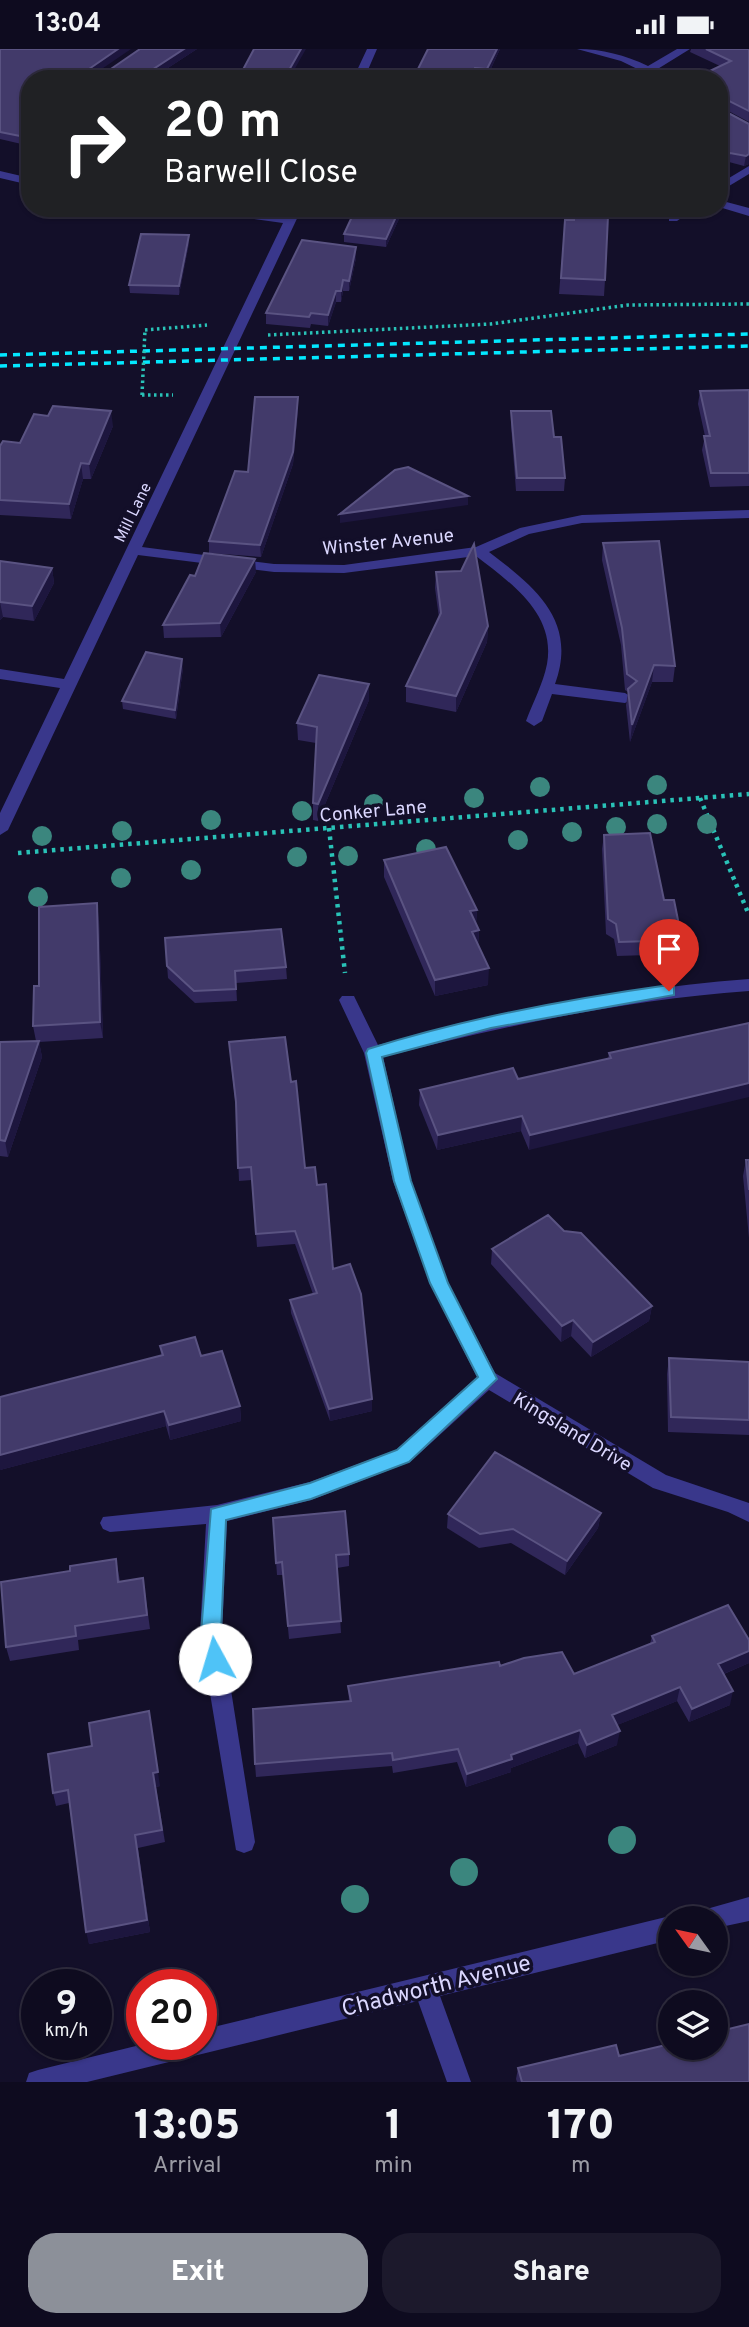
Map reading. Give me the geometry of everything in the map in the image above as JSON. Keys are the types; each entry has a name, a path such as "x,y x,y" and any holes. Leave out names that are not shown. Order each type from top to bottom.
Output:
{"street":[{"path":"362,70 372,49"},
{"path":"582,49 650,69 685,49"},
{"path":"728,183 749,169"},
{"path":"0,174 21,179"},
{"path":"728,206 749,212"},
{"name":"Mill Lane","path":"0,830 292,217"},
{"name":"Winster Avenue","path":"133,550 274,568 344,569 479,551 525,531 582,519 749,514"},
{"name":"Winster Avenue","path":"479,551 530,591 549,622 556,641 554,663 534,721"},
{"path":"0,674 70,685"},
{"path":"546,688 625,698"},
{"path":"373,1053 491,1022 602,1000 691,988 749,985"},
{"path":"110,1523 217,1514 311,1491 403,1456 488,1379 439,1283 402,1181 373,1053 348,1000"},
{"name":"Kingsland Drive","path":"488,1379 660,1482 734,1505 749,1513"},
{"path":"217,1514 211,1633 244,1842"},
{"path":"728,1914 749,1909"},
{"name":"Chadworth Avenue","path":"217,2038 658,1931"},
{"path":"425,1987 460,2082"},
{"path":"38,2082 128,2060"}],"path":[{"path":"235,337 492,324 628,305 749,304"},
{"path":"176,395 142,395 145,330 187,329"},
{"name":"Conker Lane","path":"14,853 749,794"},
{"path":"701,797 749,915"},
{"path":"329,828 348,1000"}],"building":[{"path":"0,49 118,49 89,70 21,70 21,136 0,132"},
{"path":"140,49 184,49 152,70 109,70"},
{"path":"254,49 301,49 289,70 243,70"},
{"path":"428,49 497,49 487,69 418,70"},
{"path":"706,49 749,49 749,111 728,100 728,70 712,70 731,61"},
{"path":"728,113 749,124 749,154 746,156 728,154"},
{"path":"352,217 396,217 386,239 344,234"},
{"path":"574,217 608,217 605,280 561,278 565,220 574,220"},
{"path":"141,234 189,235 179,286 129,285"},
{"path":"302,240 356,247 349,281 343,280 341,291 336,291 328,315 311,313 309,317 266,313"},
{"path":"749,390 749,473 711,473 704,436 710,436 700,391"},
{"path":"255,397 298,397 293,452 260,545 209,541 235,471 248,472"},
{"path":"53,406 111,411 89,464 81,463 69,504 0,500 0,446 3,441 20,443 34,414 48,416"},
{"path":"511,411 551,411 554,437 561,437 565,478 517,478"},
{"path":"408,467 468,496 340,514 395,470"},
{"path":"659,541 675,666 654,665 632,725 628,689 637,681 627,674 622,628 603,543"},
{"path":"474,544 488,626 456,696 406,686 441,613 436,572 461,571"},
{"path":"204,553 255,559 220,623 163,625 190,575 195,576"},
{"path":"0,561 52,568 32,606 0,602"},
{"path":"146,652 182,659 175,710 122,701"},
{"path":"319,675 369,684 318,804 313,803 317,727 297,723"},
{"path":"650,833 664,900 674,900 682,940 619,942 616,924 608,919 604,835"},
{"path":"446,847 477,910 470,911 479,930 472,932 489,968 435,980 384,860"},
{"path":"97,903 100,1022 33,1026 34,986 39,986 39,907"},
{"path":"281,929 286,967 235,971 236,989 194,991 167,966 165,938"},
{"path":"749,1023 749,1083 530,1135 522,1116 438,1135 420,1090 513,1068 518,1079 611,1058 609,1053"},
{"path":"285,1037 291,1082 296,1081 305,1168 315,1167 317,1185 326,1184 333,1269 350,1264 361,1294 372,1399 329,1409 290,1300 317,1293 295,1231 256,1234 251,1167 238,1168 236,1102 229,1042"},
{"path":"39,1041 5,1141 0,1140 0,1042"},
{"path":"746,1160 749,1160 749,1190"},
{"path":"548,1215 564,1231 581,1233 652,1306 593,1342 573,1320 562,1326 492,1249"},
{"path":"195,1337 201,1356 222,1351 240,1406 169,1425 164,1411 0,1455 0,1397 163,1355 160,1346"},
{"path":"669,1358 749,1362 749,1420 671,1417"},
{"path":"495,1452 601,1513 567,1561 513,1529 480,1534 448,1514"},
{"path":"345,1511 349,1554 336,1555 341,1621 288,1626 282,1562 276,1563 273,1518"},
{"path":"116,1559 118,1582 143,1578 147,1615 75,1626 76,1636 6,1647 1,1582 70,1571 70,1566"},
{"path":"728,1605 749,1640 749,1651 718,1664 733,1691 692,1709 680,1687 612,1715 620,1731 587,1745 580,1730 511,1755 512,1759 467,1774 458,1749 393,1760 392,1753 255,1764 253,1709 351,1701 348,1686 499,1662 500,1666 524,1658 562,1652 574,1674 655,1642 652,1636"},
{"path":"149,1711 158,1772 153,1773 162,1830 135,1835 147,1920 86,1932 68,1790 53,1793 48,1754 92,1746 89,1723"},
{"path":"749,2024 749,2082 522,2082 518,2068 616,2045 619,2056 658,2047 658,2060 728,2060 728,2029"}],"railway":[{"path":"0,355 749,334"},
{"path":"0,366 749,346"}],"route":[{"path":"215,1659 211,1633 217,1514 311,1491 403,1456 488,1379 439,1283 402,1181 373,1053 491,1022 602,1000 669,991"}]}
